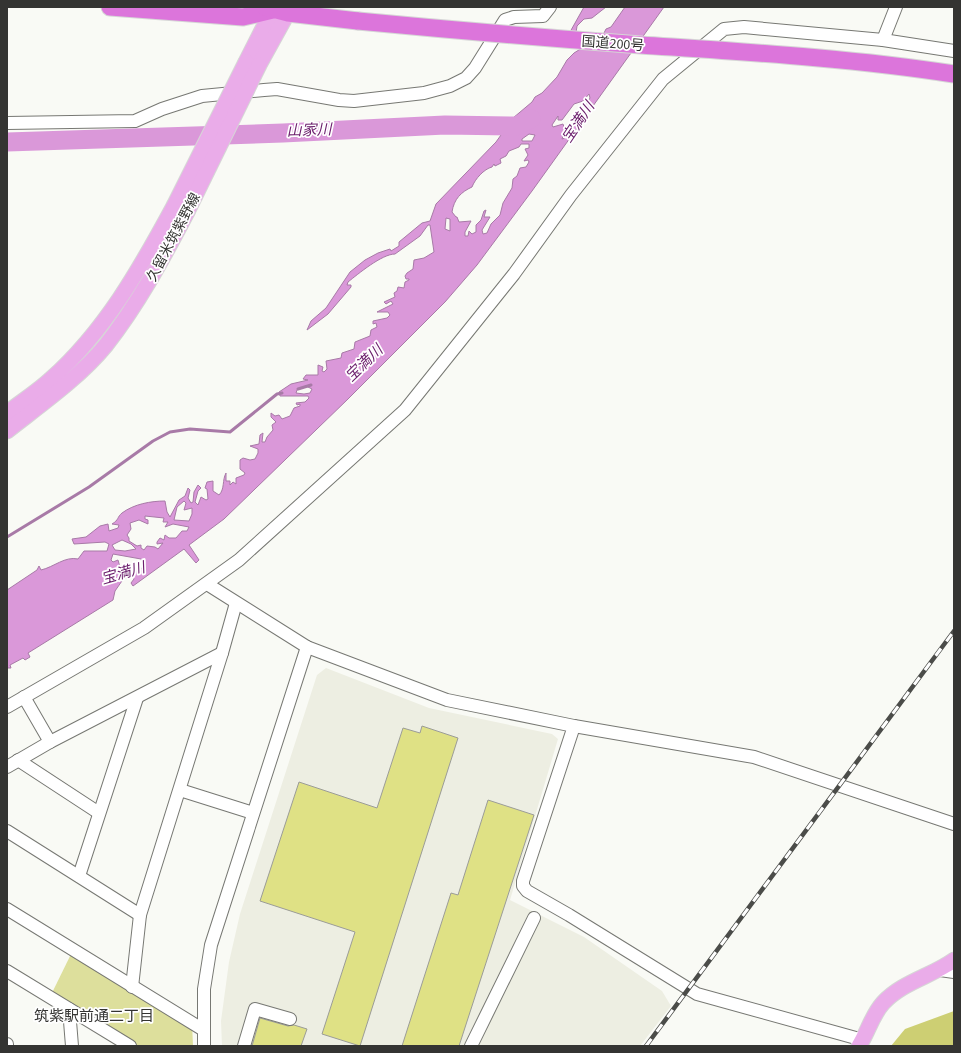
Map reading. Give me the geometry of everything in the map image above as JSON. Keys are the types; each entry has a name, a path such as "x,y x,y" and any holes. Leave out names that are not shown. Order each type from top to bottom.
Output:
{"highway":[{"name":"国道200号","path":"110,7 243,17 278,9 358,21 518,36 729,51 882,64 954,74"}],"main road":[{"name":"久留米筑紫野線","path":"7,431 60,390 105,345 158,268 180,209 278,9"},
{"name":"久留米筑紫野線","path":"7,413 51,380 92,338 119,302 180,209"},
{"path":"861,1043 871,1022 883,1003 899,989 947,971 954,960"}],"street":[{"path":"7,123 135,121 162,109 202,96 271,89 354,101 424,93 450,86 466,78 475,68 505,20 515,12 543,16 550,7"},
{"path":"882,40 896,7"},
{"path":"7,707 144,628 207,584 239,560 405,410 510,280 571,195 664,79 713,36 724,29 744,28 882,40 954,51"},
{"path":"207,584 307,647 447,700 574,726 754,757 954,824"},
{"path":"132,987 140,915 180,790 236,602"},
{"path":"204,1046 202,1029 204,988 211,945 307,647"},
{"path":"7,767 50,742 222,653"},
{"path":"24,697 50,742"},
{"path":"79,876 137,698"},
{"path":"574,726 523,881 523,886 527,891 697,994 861,1043"},
{"path":"18,760 99,813"},
{"path":"180,790 253,813"},
{"path":"7,831 140,915"},
{"path":"7,909 202,1029"},
{"path":"471,1046 534,918"},
{"path":"7,971 130,1046"},
{"path":"69,1009 72,1046"},
{"path":"244,1046 255,1009 290,1019"}],"shaded area":[{"path":"326,668 429,708 552,734 558,739 510,900 584,937 662,991 671,1006 640,1046 222,1046 221,1021 229,962 240,914 317,675"},
{"path":"954,1011 954,1046 891,1046 905,1029"}],"green space":[{"path":"73,950 192,1023 193,1046 132,1046 50,997"}],"water":[{"path":"584,7 606,7 592,18 584,19 577,26 576,33 570,32"},
{"name":"宝満川","path":"625,7 664,7 532,191 477,265 445,302 348,399 224,519 189,545 199,560 196,563 184,549 133,586 131,583 134,579 133,577 124,578 115,591 113,600 28,653 30,657 25,660 23,658 10,665 11,668 7,668 7,590 37,570 39,566 41,570 64,560 73,558 78,559 84,551 107,551 109,544 105,542 74,544 72,539 86,537 100,526 108,524 109,531 118,528 119,525 112,524 122,513 132,507 148,502 165,501 167,512 170,517 179,500 185,496 188,488 190,490 188,498 191,503 193,502 194,492 198,485 201,488 198,491 195,502 198,505 201,497 206,500 208,499 207,489 205,488 207,482 213,481 213,491 219,495 222,490 226,473 226,481 230,481 230,485 233,482 236,484 236,478 244,475 245,473 240,469 240,460 243,458 250,460 255,459 258,449 250,446 259,444 260,435 263,433 262,442 265,442 273,430 272,425 276,422 271,417 271,413 275,416 279,415 282,419 290,416 294,408 300,406 300,404 297,405 296,403 305,402 309,398 308,396 280,396 279,392 291,384 308,380 303,379 306,375 318,375 318,365 323,367 322,371 324,372 327,369 326,361 341,358 342,353 354,349 355,342 370,336 371,330 377,327 376,323 373,324 373,321 387,318 390,315 388,312 377,312 393,304 391,301 386,304 384,302 395,297 394,293 397,291 398,287 404,288 405,282 409,280 406,279 405,276 413,269 414,260 424,258 434,252 430,225 428,225 420,236 395,254 377,261 348,282 347,285 351,285 351,287 328,314 307,330 311,321 326,308 350,272 365,260 378,253 390,249 391,251 399,246 399,242 422,223 430,221 436,204 496,142 513,118 532,102 535,97 542,93 557,77 567,60 574,53 603,35 606,29 611,27","holes":["589,94 590,98 565,138 562,139 565,130 563,124 553,127 552,125 558,116 558,120 562,120 574,104 583,101","529,134 535,135 532,141 522,141 522,139","521,144 529,144 529,148 525,149 528,155 524,161 528,160 529,162 526,167 520,168 517,176 513,179 512,188 503,203 500,215 491,224 487,233 483,234 482,230 490,217 484,217 486,210 484,211 481,220 476,225 476,232 472,234 469,231 468,236 465,236 465,232 471,221 459,222 457,217 452,212 454,203 461,194 472,187 483,172 492,167 494,164 495,166 501,163 500,159 506,156 509,151 519,147","446,218 450,219 450,231 445,229","306,386 312,389 310,393 296,393 297,390","184,501 186,503 184,510 192,508 192,514 189,521 174,520 177,507","145,516 164,518 163,522 168,522 165,527 173,524 189,527 187,531 182,531 176,538 169,538 165,535 164,540 160,538 157,544 163,543 158,549 147,546 144,550 141,548 141,545 137,546 129,541 127,535 131,529 130,523 139,520 148,524 148,520 145,519","122,540 131,544 136,549 125,551 115,550 112,545","113,554 141,559 145,564 143,568 129,570 125,564 120,567 118,560 113,562 111,560"]}],"building":[{"path":"422,726 458,738 360,1046 322,1034 355,932 260,901 299,782 377,808 403,728 420,733"},
{"path":"488,800 534,815 459,1046 402,1046 451,893 458,895"},
{"path":"260,1018 288,1026 294,1025 307,1029 301,1046 252,1046"}],"waterway":[{"name":"山家川","path":"7,142 283,133 445,125 516,126 531,119"},
{"path":"298,389 311,385"},
{"path":"7,537 89,487 153,441 170,432 190,429 230,432 277,394 282,393"}],"railway":[{"path":"646,1046 954,631"}],"district":[{"name":"筑紫駅前通二丁目","path":"94,1016"}]}
